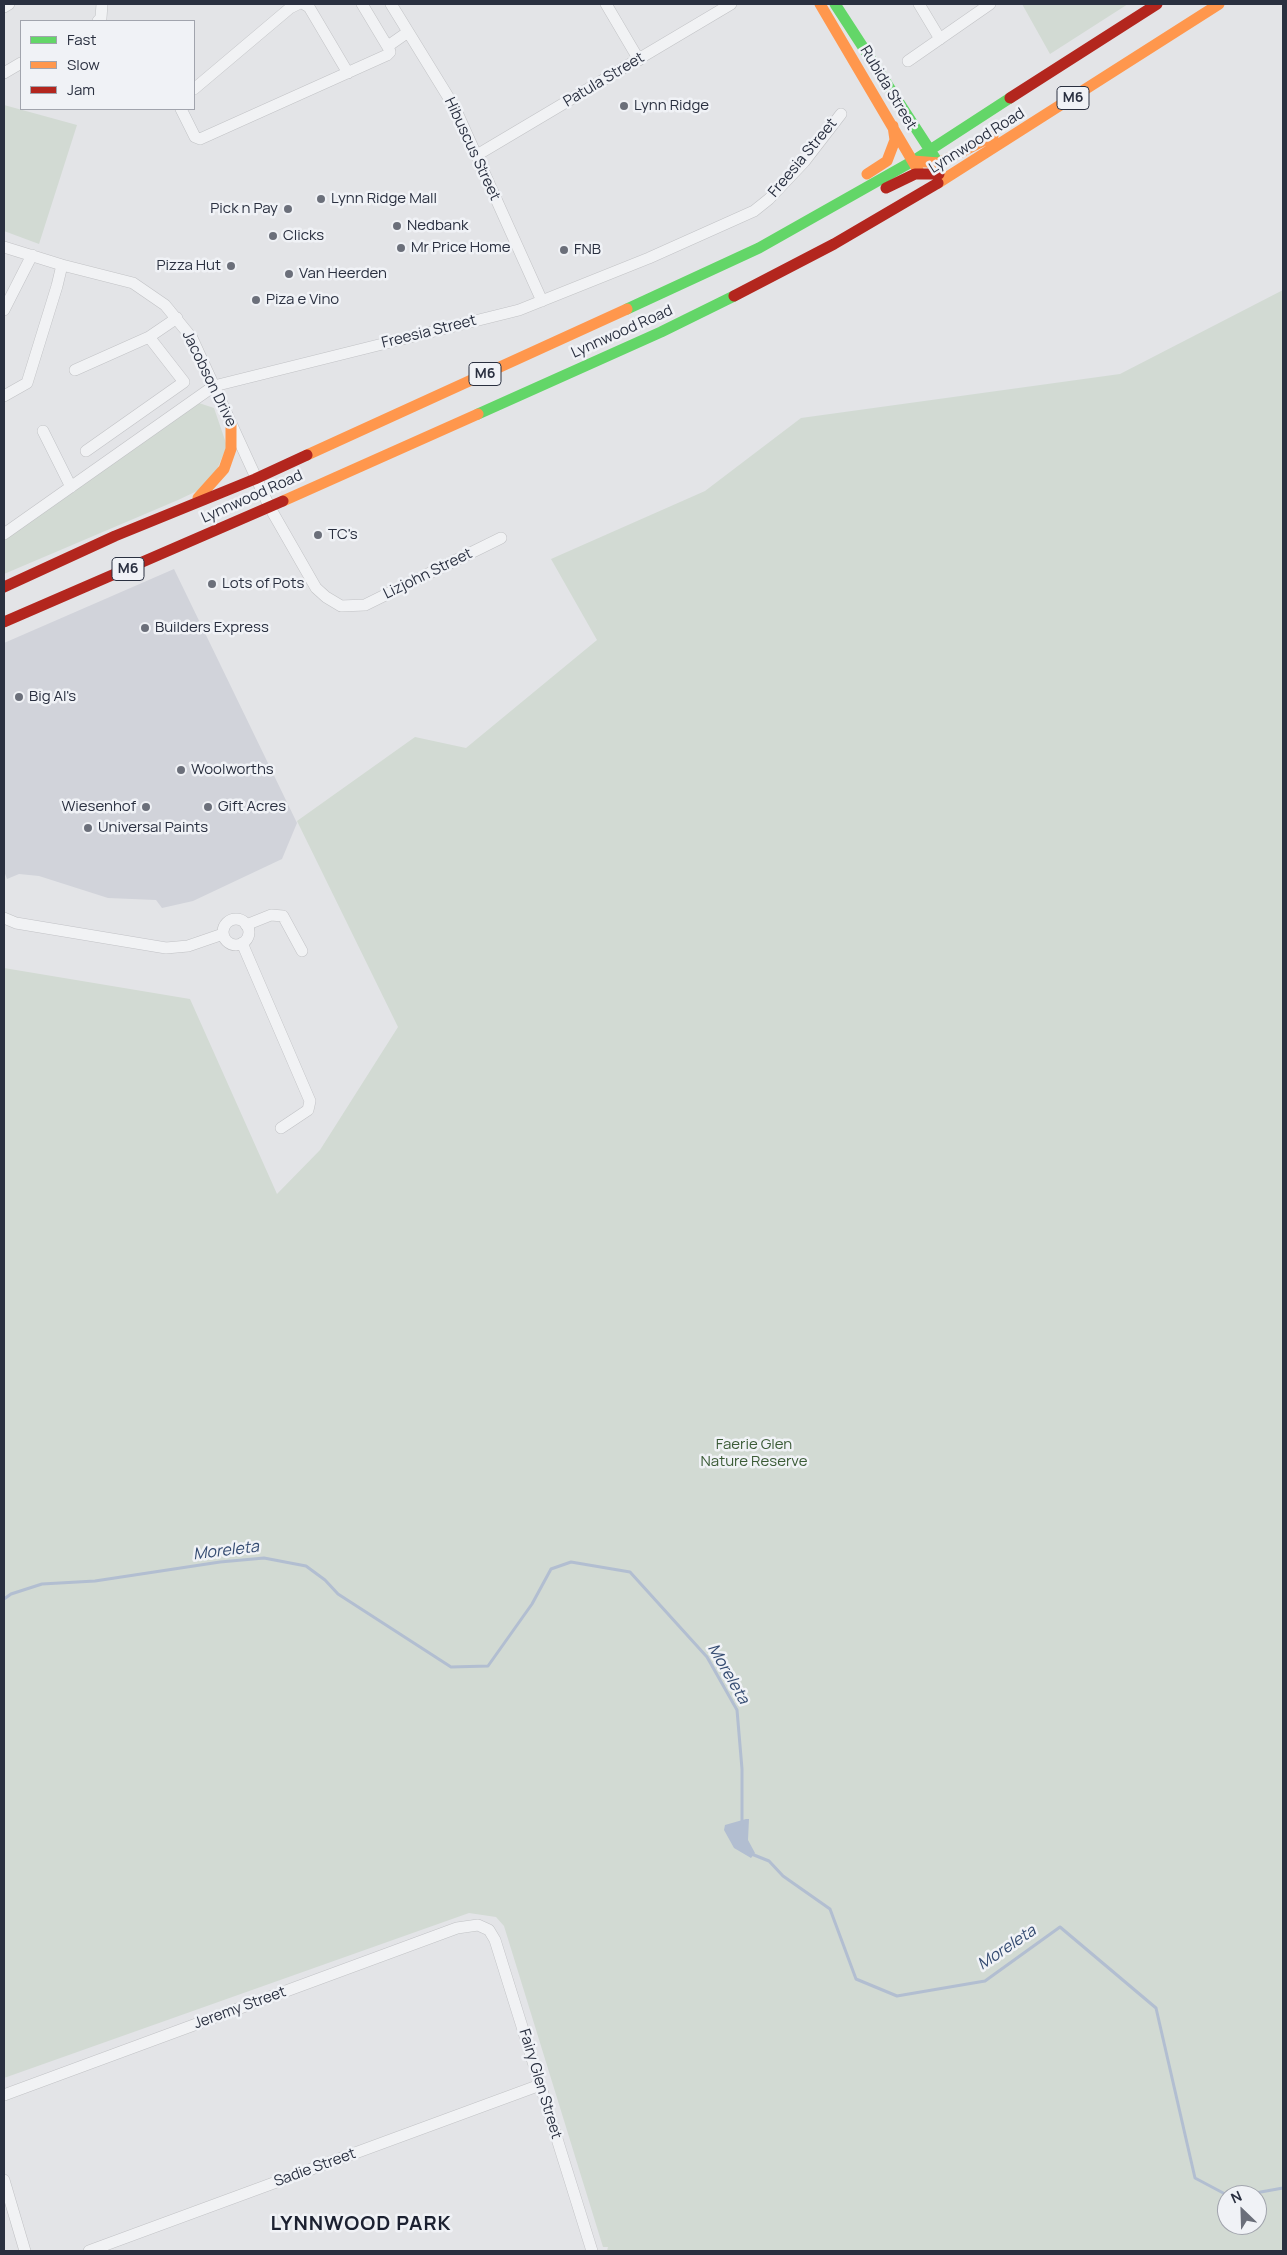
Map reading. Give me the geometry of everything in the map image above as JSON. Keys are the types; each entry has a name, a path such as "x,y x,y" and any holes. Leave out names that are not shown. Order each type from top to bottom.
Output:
{"main road":[{"name":"Rubida Street","path":"820,4 893,126 920,173 927,190"},
{"name":"Rubida Street","path":"835,4 929,150 949,177"},
{"name":"Lynnwood Road","path":"4,587 115,536 255,479 691,281 759,248 913,161 1157,4"},
{"name":"Lynnwood Road","path":"4,622 176,549 661,332 834,244 949,177 1150,50 1218,4"},
{"path":"913,161 939,163 977,145 1042,107 1150,50"},
{"path":"691,281 758,236 887,161 895,140 893,126"},
{"path":"759,248 808,228 888,187 920,173 936,173 949,177"},
{"path":"188,506 212,486 224,469 231,449 231,425"},
{"path":"4,630 33,609"}],"street":[{"path":"4,7 9,4"},
{"path":"99,20 101,18 102,4"},
{"path":"195,88 290,8 298,4"},
{"path":"304,4 309,7 348,73"},
{"path":"182,110 195,137 200,139 387,56 390,52 388,46 362,4"},
{"name":"Hibuscus Street","path":"391,4 455,108 542,301"},
{"path":"606,4 639,60"},
{"name":"Patula Street","path":"477,155 731,4"},
{"path":"919,4 940,39"},
{"path":"908,61 990,4"},
{"path":"388,46 408,32"},
{"path":"4,73 20,64"},
{"name":"Freesia Street","path":"4,534 214,386 519,310 649,258 754,211 769,199 804,162 841,114"},
{"name":"Jacobson Drive","path":"4,247 62,265 133,283 165,305 192,338 269,506"},
{"path":"4,310 32,255"},
{"path":"4,396 27,383 58,286 62,265"},
{"path":"75,370 150,337 177,318"},
{"path":"86,451 184,382 150,337"},
{"path":"43,431 71,487"},
{"name":"Lizjohn Street","path":"269,506 316,588 341,606 354,607 364,605 501,538"},
{"path":"246,925 271,915 278,914 283,916 302,951"},
{"path":"4,918 16,923 166,948 188,946 223,934"},
{"path":"231,920 239,920 246,925 248,937 242,943 230,944 223,934 225,926 231,920"},
{"path":"242,943 310,1102 308,1110 281,1128"},
{"name":"Fairy Glen Street","path":"478,1925 489,1930 495,1940 592,2251"},
{"name":"Jeremy Street","path":"4,2095 457,1928 478,1925"},
{"name":"Sadie Street","path":"89,2251 540,2086"},
{"path":"4,2180 25,2251"}],"shaded area":[{"path":"174,569 297,823 282,859 193,901 162,908 156,900 108,898 39,876 19,874 7,879 4,871 4,643"}],"green space":[{"path":"1022,4 1128,4 1050,54"},
{"path":"4,105 77,125 39,244 4,231"},
{"name":"Faerie Glen Nature Reserve","path":"1283,290 1283,2251 607,2251 608,2247 603,2247 504,1926 496,1917 469,1913 4,2078 4,968 190,999 277,1194 320,1150 398,1027 297,821 415,737 466,748 597,640 551,559 705,491 801,418 1120,374"},
{"path":"196,402 214,408 227,446 215,474 197,491 4,574 4,540"}],"water":[{"path":"749,1819 748,1840 755,1853 751,1858 734,1848 724,1830 725,1825"}],"waterway":[{"name":"Moreleta","path":"4,1599 11,1594 42,1584 95,1581 220,1562 264,1558 306,1566 325,1580 338,1594 451,1667 488,1666 532,1604 551,1569 571,1562 630,1572 707,1657 737,1710 742,1769 742,1824"},
{"name":"Moreleta","path":"749,1853 769,1861 783,1876 830,1909 856,1979 897,1996 985,1981 1060,1927 1156,2008 1195,2178 1217,2190"},
{"name":"Moreleta","path":"1267,2191 1283,2188"}],"traffic: fast":[{"path":"835,4 937,161"},
{"path":"627,309 759,248 913,161 1010,98"},
{"path":"478,414 661,332 734,296"}],"traffic: slow":[{"path":"820,4 919,172"},
{"path":"938,183 1219,4"},
{"path":"867,174 887,161 895,140 893,126"},
{"path":"913,161 939,163 993,136"},
{"path":"307,455 627,309"},
{"path":"283,501 478,414"},
{"path":"198,498 224,469 231,449 231,425"}],"traffic: jam":[{"path":"1010,98 1157,4"},
{"path":"886,188 915,174 939,174"},
{"path":"734,296 834,244 938,183"},
{"path":"4,587 115,536 255,479 307,455"},
{"path":"4,622 283,501"}],"place":[{"name":"Lynn Ridge","path":"624,106"},
{"name":"Lynn Ridge Mall","path":"321,199"},
{"name":"Pick n Pay","path":"288,209"},
{"name":"Nedbank","path":"397,226"},
{"name":"Clicks","path":"273,236"},
{"name":"Mr Price Home","path":"401,248"},
{"name":"FNB","path":"564,250"},
{"name":"Pizza Hut","path":"231,266"},
{"name":"Van Heerden","path":"289,274"},
{"name":"Piza e Vino","path":"256,300"},
{"name":"TC's","path":"318,535"},
{"name":"Lots of Pots","path":"212,584"},
{"name":"Builders Express","path":"145,628"},
{"name":"Big Al's","path":"19,697"},
{"name":"Woolworths","path":"181,770"},
{"name":"Wiesenhof","path":"146,807"},
{"name":"Gift Acres","path":"208,807"},
{"name":"Universal Paints","path":"88,828"}],"district":[{"name":"LYNNWOOD PARK","path":"361,2224"}]}
